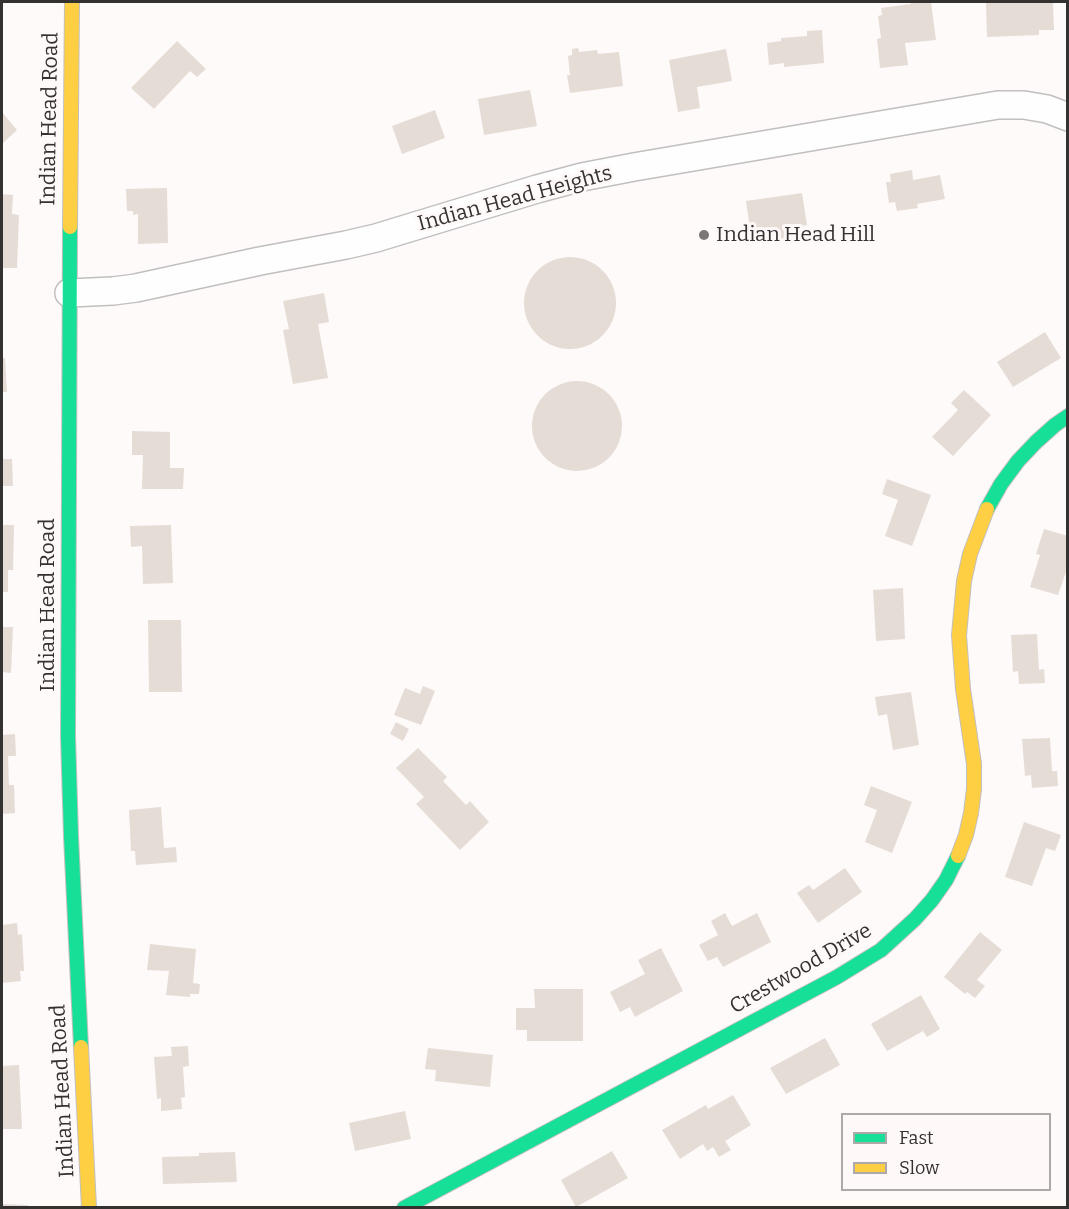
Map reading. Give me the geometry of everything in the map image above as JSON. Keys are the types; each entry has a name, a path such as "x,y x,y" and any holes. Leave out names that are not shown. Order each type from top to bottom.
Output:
{"street":[{"name":"Indian Head Road","path":"72,2 68,736 70,826 89,1208"},
{"name":"Indian Head Heights","path":"69,293 136,288 346,245 537,189 634,167 998,105 1024,105 1047,109 1068,117"},
{"name":"Crestwood Drive","path":"404,1208 837,977 881,950 926,906 946,880 957,859 966,835 974,789 974,764 958,635 970,554 988,506 1001,484 1036,442 1068,416"}],"building":[{"path":"911,2 931,2 936,40 905,43 908,65 880,68 877,39 881,38 878,16 882,15 881,8 911,4"},
{"path":"986,2 1053,2 1054,30 1039,30 1039,35 987,37"},
{"path":"822,30 824,63 784,67 784,63 769,65 767,43 781,41 781,38 807,36 807,31"},
{"path":"177,41 206,69 197,77 190,71 154,109 131,88"},
{"path":"578,48 579,52 597,50 598,54 619,52 623,86 570,93 567,75 570,75 568,56 572,55 572,49"},
{"path":"726,49 732,81 697,87 700,108 678,112 669,60"},
{"path":"530,90 537,126 484,135 478,99"},
{"path":"435,110 445,138 402,154 392,126"},
{"path":"2,112 17,130 2,144"},
{"path":"912,170 913,180 940,175 945,199 917,204 918,208 897,211 895,202 889,203 886,182 891,182 890,174"},
{"path":"167,188 168,243 138,244 138,214 133,215 133,211 127,211 126,189"},
{"path":"802,193 807,225 800,226 802,236 781,239 780,230 751,234 746,201"},
{"path":"2,194 13,195 12,214 19,215 17,268 2,268"},
{"path":"570,257 588,261 603,270 612,285 616,303 612,321 603,336 588,345 570,349 552,345 537,336 528,321 524,303 528,285 537,270 552,261"},
{"path":"324,293 329,322 318,324 328,378 293,384 283,330 289,329 283,301"},
{"path":"1045,332 1061,358 1013,387 997,362"},
{"path":"2,358 5,358 7,392 2,392"},
{"path":"577,381 594,384 609,394 619,409 622,426 619,443 609,458 594,468 577,471 560,468 545,458 535,443 532,426 535,409 545,394 560,384"},
{"path":"964,390 991,415 953,456 932,437 958,410 951,403"},
{"path":"132,431 170,432 170,468 184,468 183,489 142,489 143,455 132,455"},
{"path":"2,459 12,459 13,486 2,486"},
{"path":"887,479 931,495 912,546 885,536 898,500 882,494"},
{"path":"2,525 14,525 13,570 8,570 8,592 2,592"},
{"path":"171,525 173,583 143,584 142,546 131,547 130,526"},
{"path":"1044,529 1068,536 1066,544 1068,544 1068,566 1058,595 1030,587 1040,555 1036,554"},
{"path":"903,588 905,639 876,641 873,590"},
{"path":"148,620 181,620 182,692 149,692"},
{"path":"2,627 13,627 11,673 2,672"},
{"path":"1037,634 1039,670 1044,669 1045,683 1019,684 1018,671 1013,672 1011,635"},
{"path":"423,686 435,691 421,725 394,715 405,688 420,694"},
{"path":"911,692 919,745 893,750 887,714 878,716 875,697"},
{"path":"396,722 409,729 403,741 390,734"},
{"path":"15,734 16,756 8,756 9,785 14,785 15,813 2,814 2,735"},
{"path":"1050,738 1052,771 1057,771 1058,786 1032,788 1031,775 1025,776 1022,739"},
{"path":"418,748 447,777 443,781 466,805 470,801 489,822 460,850 416,804 424,797 396,768"},
{"path":"871,786 912,802 892,853 865,842 877,810 864,805"},
{"path":"161,807 164,848 176,847 177,862 136,865 135,851 131,851 129,810"},
{"path":"1024,822 1061,835 1055,851 1046,848 1032,886 1005,877"},
{"path":"845,868 862,892 818,923 797,893 809,885 813,890"},
{"path":"725,913 732,926 757,913 771,942 723,967 717,957 708,961 699,945 718,935 711,921"},
{"path":"17,923 18,935 22,934 24,971 20,971 21,981 2,983 2,925"},
{"path":"980,932 1002,950 977,980 985,986 975,998 967,992 965,994 944,977"},
{"path":"150,944 196,949 193,983 200,984 199,994 190,994 190,997 166,995 169,971 147,970"},
{"path":"661,948 683,991 635,1017 630,1007 620,1012 610,992 645,974 638,960"},
{"path":"534,989 583,989 583,1041 527,1041 527,1030 516,1030 516,1008 535,1008"},
{"path":"921,995 940,1029 927,1037 923,1031 887,1051 871,1024"},
{"path":"825,1038 840,1065 786,1094 770,1068"},
{"path":"188,1046 189,1066 183,1067 185,1097 181,1098 182,1109 161,1111 161,1098 157,1099 154,1057 172,1056 171,1047"},
{"path":"428,1048 493,1055 490,1087 435,1081 436,1070 425,1069"},
{"path":"19,1065 22,1129 2,1129 2,1066"},
{"path":"733,1095 751,1125 725,1141 731,1150 719,1157 713,1147 707,1151 703,1144 680,1159 662,1130 706,1105 708,1109"},
{"path":"405,1111 411,1139 355,1151 349,1123"},
{"path":"612,1151 628,1178 576,1207 561,1180"},
{"path":"235,1152 237,1182 163,1184 162,1157"},
{"path":"2,1204 28,1205 28,1208 2,1208"}],"traffic: fast":[{"path":"70,227 68,736 81,1047"},
{"path":"987,509 1001,484 1018,461 1036,442 1068,416"},
{"path":"404,1208 837,977 881,950 932,900 946,880 958,856"}],"traffic: slow":[{"path":"70,227 72,2"},
{"path":"958,856 966,835 974,789 974,764 963,689 959,635 964,581 970,554 987,509"},
{"path":"81,1047 89,1208"}],"place":[{"name":"Indian Head Hill","path":"704,235"}]}
